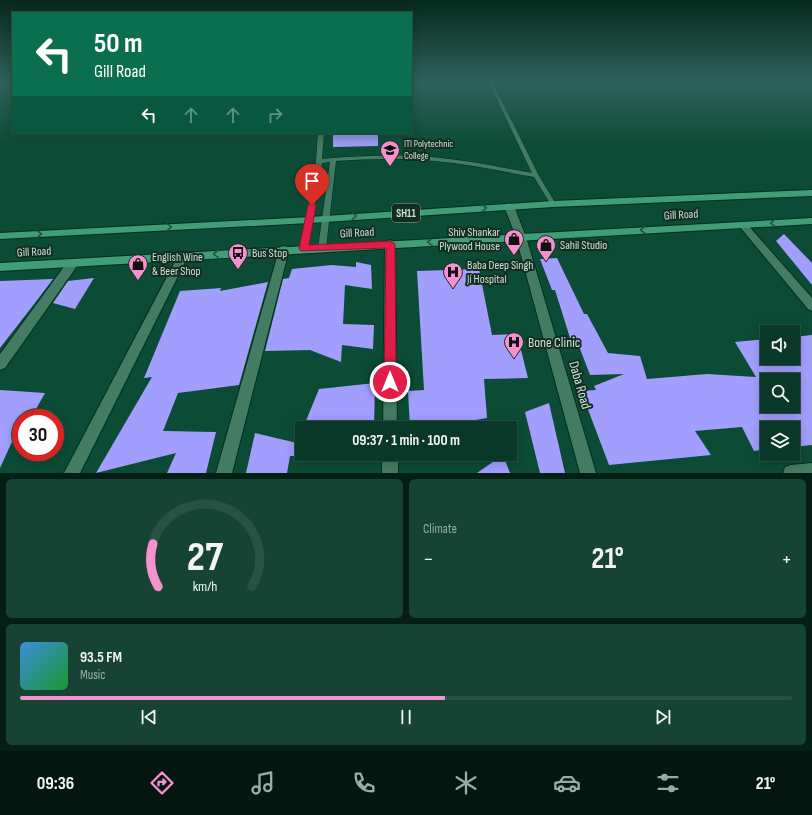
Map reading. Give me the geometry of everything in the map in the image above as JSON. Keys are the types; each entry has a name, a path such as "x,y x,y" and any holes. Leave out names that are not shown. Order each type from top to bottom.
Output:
{"main road":[{"name":"Gill Road","path":"0,236 310,220 509,206 812,193"},
{"name":"Gill Road","path":"0,267 812,221"}],"street":[{"name":"Daba Road","path":"509,206 521,237 588,473"},
{"path":"743,225 812,306"},
{"path":"390,244 390,421"},
{"path":"224,473 284,250"},
{"path":"72,473 183,256"},
{"path":"0,364 73,262"},
{"path":"390,461 390,473"},
{"path":"791,473 812,471"}],"lane":[{"path":"501,103 536,176 553,204"},
{"path":"304,249 319,161 321,134"},
{"path":"319,161 365,157 419,158 467,163 536,176"},
{"path":"322,248 327,218 333,160"}],"building":[{"path":"333,134 378,134 378,146 333,147"},
{"path":"784,234 812,263 812,285 776,241"},
{"path":"557,258 584,314 587,314 608,353 640,356 647,379 707,374 756,377 735,342 760,340 760,365 800,365 800,336 812,335 812,445 800,446 800,421 760,421 760,450 754,451 742,427 695,431 711,455 609,465 581,391 596,390 594,386 624,374 590,375 577,341 571,341 555,290 552,290 540,259"},
{"path":"356,262 371,265 372,289 345,285 343,324 374,325 373,349 342,345 341,362 310,350 265,351 283,279 289,278 292,269 332,265 356,267"},
{"path":"479,269 492,335 517,334 528,378 484,379 487,418 470,421 410,421 408,391 424,390 417,271"},
{"path":"94,278 75,309 53,303 68,281"},
{"path":"53,279 38,299 0,348 0,281"},
{"path":"268,282 239,385 178,393 163,431 216,432 206,473 167,473 176,453 96,473 152,377 144,378 180,291 221,288 220,291"},
{"path":"375,383 374,421 306,421 319,389"},
{"path":"0,390 45,393 36,409 12,409 12,442 0,468"},
{"path":"549,403 565,473 540,473 525,412"},
{"path":"255,433 295,443 295,456 290,456 287,473 246,473"},
{"path":"494,461 505,461 510,473 477,473"}],"place":[{"name":"ITI Polytechnic College","path":"390,167"},
{"name":"Shiv Shankar Plywood House","path":"514,256"},
{"name":"Sahil Studio","path":"546,262"},
{"name":"Bus Stop","path":"238,270"},
{"name":"English Wine & Beer Shop","path":"138,281"},
{"name":"Baba Deep Singh Ji Hospital","path":"453,289"},
{"name":"Bone Clinic","path":"514,359"}],"route":[{"path":"312,205 304,249 390,244 390,382"}]}
